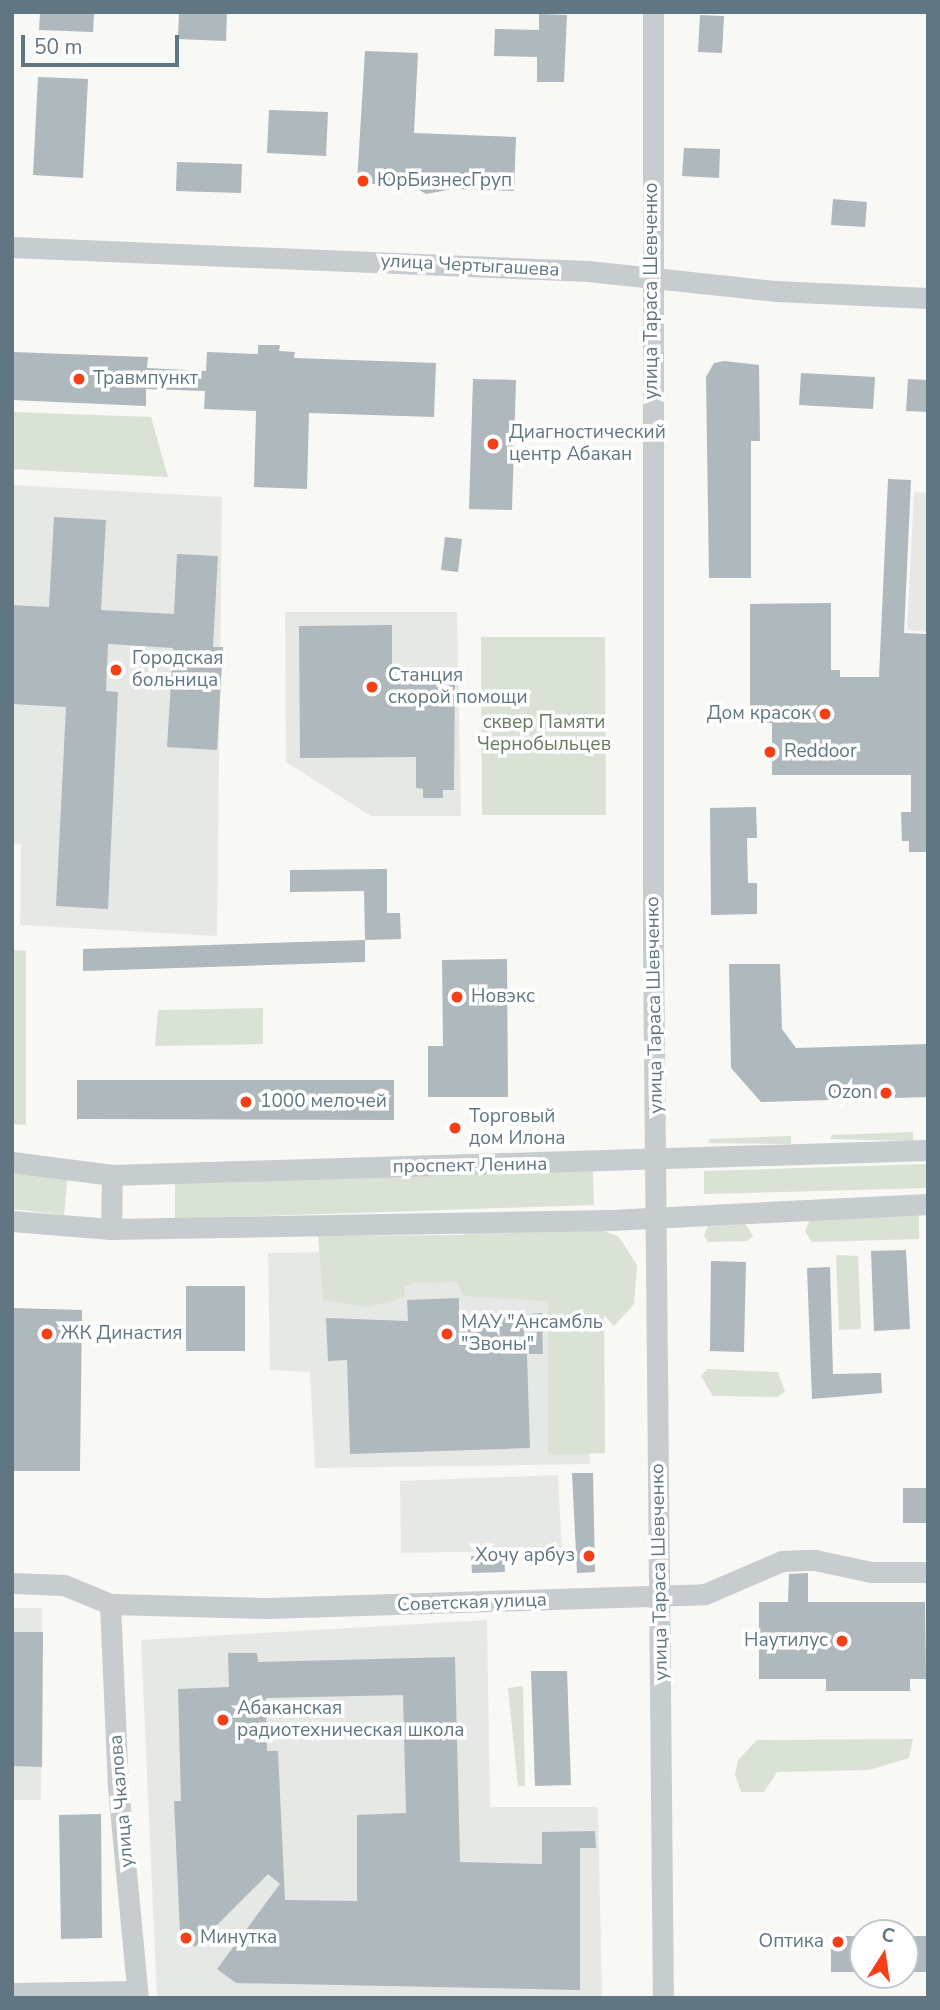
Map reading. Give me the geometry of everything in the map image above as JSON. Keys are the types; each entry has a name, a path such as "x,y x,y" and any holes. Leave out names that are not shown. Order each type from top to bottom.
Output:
{"street":[{"name":"улица Тараса Шевченко","path":"653,12 652,277 663,1998"},
{"name":"улица Чертыгашева","path":"12,247 652,277 776,291 928,298"},
{"name":"проспект Ленина","path":"12,1162 112,1175 657,1161 928,1150"},
{"path":"111,1229 112,1175"},
{"path":"12,1222 111,1229 657,1218 928,1204"},
{"name":"Советская улица","path":"12,1583 64,1585 110,1604 280,1608 705,1594 782,1561 816,1560 871,1572 928,1572"},
{"name":"улица Чкалова","path":"110,1604 118,1787 138,1994"},
{"path":"12,1993 138,1994"}],"shaded area":[{"name":"Городская больница","path":"12,485 222,497 217,936 20,925 21,844 12,843"},
{"path":"914,492 928,493 928,632 907,630"},
{"name":"Станция скорой помощи","path":"285,612 457,612 461,816 371,816 286,762"},
{"path":"586,1248 590,1464 315,1468 310,1372 270,1370 268,1253"},
{"path":"558,1475 562,1550 401,1553 400,1481"},
{"path":"12,1608 42,1608 41,1800 12,1800"},
{"path":"487,1620 490,1807 598,1807 602,1998 157,1998 141,1640"}],"green space":[{"path":"12,412 151,417 168,477 12,469"},
{"name":"сквер Памяти Чернобыльцев","path":"481,637 605,637 606,815 482,815"},
{"path":"12,950 26,951 26,1125 12,1124"},
{"path":"263,1008 263,1044 155,1046 158,1010"},
{"path":"913,1132 913,1141 830,1139 832,1135"},
{"path":"791,1136 791,1144 708,1143 710,1139"},
{"path":"928,1164 928,1188 704,1194 704,1171"},
{"path":"12,1166 68,1172 64,1215 12,1209"},
{"path":"593,1171 594,1205 175,1219 175,1181"},
{"path":"919,1215 919,1239 812,1242 805,1231 811,1217"},
{"path":"745,1224 753,1236 747,1241 708,1242 704,1236 708,1226"},
{"path":"470,1229 604,1231 619,1237 637,1265 634,1304 614,1326 604,1315 605,1453 548,1455 548,1301 463,1296 457,1282 413,1283 404,1287 405,1297 369,1307 323,1300 318,1236 464,1235"},
{"path":"836,1255 858,1256 861,1329 839,1330"},
{"path":"707,1369 778,1372 785,1392 777,1397 713,1396 701,1376"},
{"path":"523,1686 525,1786 518,1786 508,1688"},
{"path":"913,1739 909,1758 869,1770 777,1772 764,1792 741,1792 735,1774 738,1760 757,1740"}],"building":[{"path":"40,12 94,12 93,32 39,30"},
{"path":"179,12 227,13 226,41 178,39"},
{"path":"539,14 567,15 564,82 537,82 537,57 494,56 495,29 539,30"},
{"path":"700,15 724,16 722,53 698,52"},
{"path":"365,51 418,53 414,133 516,137 514,191 453,189 426,194 413,186 357,183"},
{"path":"38,77 88,79 83,178 33,175"},
{"path":"269,110 328,112 326,156 267,153"},
{"path":"684,148 720,149 719,178 682,176"},
{"path":"177,162 242,164 241,193 176,191"},
{"path":"833,199 867,202 865,227 831,225"},
{"path":"258,345 280,345 279,351 295,352 294,358 436,363 434,417 309,413 307,489 254,487 256,411 204,409 205,391 146,389 146,406 12,400 12,352 148,357 147,368 206,371 207,352 258,354"},
{"path":"724,361 759,365 760,441 751,441 751,578 709,578 706,377 714,363"},
{"path":"801,373 875,377 873,409 799,405"},
{"name":"Диагностический центр Абакан","path":"473,379 516,380 512,510 469,509"},
{"path":"908,379 928,380 928,412 906,411"},
{"path":"888,479 911,480 904,633 927,634 928,852 909,852 909,841 902,841 901,812 911,812 911,775 772,775 772,723 750,722 750,604 831,603 831,670 840,670 840,677 879,677"},
{"path":"54,517 106,520 101,610 174,614 177,554 218,556 213,647 223,647 217,750 167,747 173,648 108,644 106,691 118,692 108,909 56,906 66,707 12,704 12,605 49,607"},
{"path":"445,537 462,539 458,572 441,570"},
{"path":"392,625 392,681 455,682 454,790 443,790 443,798 423,798 423,789 416,788 416,757 300,758 299,626"},
{"path":"756,807 757,838 747,838 748,883 757,883 757,914 711,915 710,808"},
{"path":"387,869 387,913 400,913 401,939 365,940 364,891 290,892 290,870"},
{"path":"365,940 365,962 83,971 83,949"},
{"path":"507,959 508,1097 428,1097 428,1046 443,1046 442,960"},
{"path":"729,964 780,964 782,1029 796,1048 928,1044 928,1097 761,1102 731,1068"},
{"path":"77,1080 394,1080 394,1120 77,1119"},
{"path":"906,1250 910,1329 874,1331 871,1251"},
{"path":"711,1261 746,1262 744,1352 710,1351"},
{"path":"830,1267 833,1374 881,1373 882,1393 812,1399 807,1268"},
{"path":"186,1286 245,1286 245,1351 186,1351"},
{"path":"459,1298 459,1319 542,1313 543,1354 527,1354 530,1448 350,1454 347,1360 328,1361 326,1318 408,1321 407,1300"},
{"path":"12,1308 82,1310 80,1471 12,1471"},
{"path":"572,1473 593,1473 595,1572 577,1573"},
{"path":"903,1488 928,1488 928,1523 903,1523"},
{"path":"504,1555 505,1572 472,1573 471,1556"},
{"name":"Наутилус","path":"808,1573 808,1602 925,1602 926,1679 910,1679 910,1691 826,1691 826,1679 759,1679 759,1602 788,1602 789,1574"},
{"path":"12,1632 43,1632 42,1767 12,1766"},
{"path":"228,1653 257,1653 258,1662 455,1657 460,1862 542,1864 542,1832 595,1831 596,1848 580,1848 580,1990 236,1983 217,1969 280,1884 268,1874 195,1947 180,1932 174,1801 181,1801 178,1689 229,1687","holes":["403,1695 406,1813 357,1815 357,1901 285,1900 278,1751 267,1751 266,1698"]},
{"path":"531,1671 567,1671 571,1785 535,1786"},
{"path":"101,1814 102,1938 61,1939 59,1815"},
{"path":"831,1936 849,1936 849,1972 831,1972"},
{"path":"919,1936 928,1936 928,1972 919,1972"}],"place":[{"name":"ЮрБизнесГруп","path":"363,181"},
{"name":"Травмпункт","path":"79,379"},
{"name":"Диагностический центр Абакан","path":"493,444"},
{"name":"Городская больница","path":"116,670"},
{"name":"Станция скорой помощи","path":"372,687"},
{"name":"Дом красок","path":"825,714"},
{"name":"Reddoor","path":"770,752"},
{"name":"Новэкс","path":"457,997"},
{"name":"Ozon","path":"886,1093"},
{"name":"1000 мелочей","path":"246,1102"},
{"name":"Торговый дом Илона","path":"455,1128"},
{"name":"ЖК Династия","path":"47,1334"},
{"name":"МАУ \"Ансамбль \"Звоны\"","path":"447,1334"},
{"name":"Хочу арбуз","path":"589,1556"},
{"name":"Наутилус","path":"842,1641"},
{"name":"Абаканская радиотехническая школа","path":"223,1720"},
{"name":"Минутка","path":"186,1938"},
{"name":"Оптика","path":"838,1942"}]}
